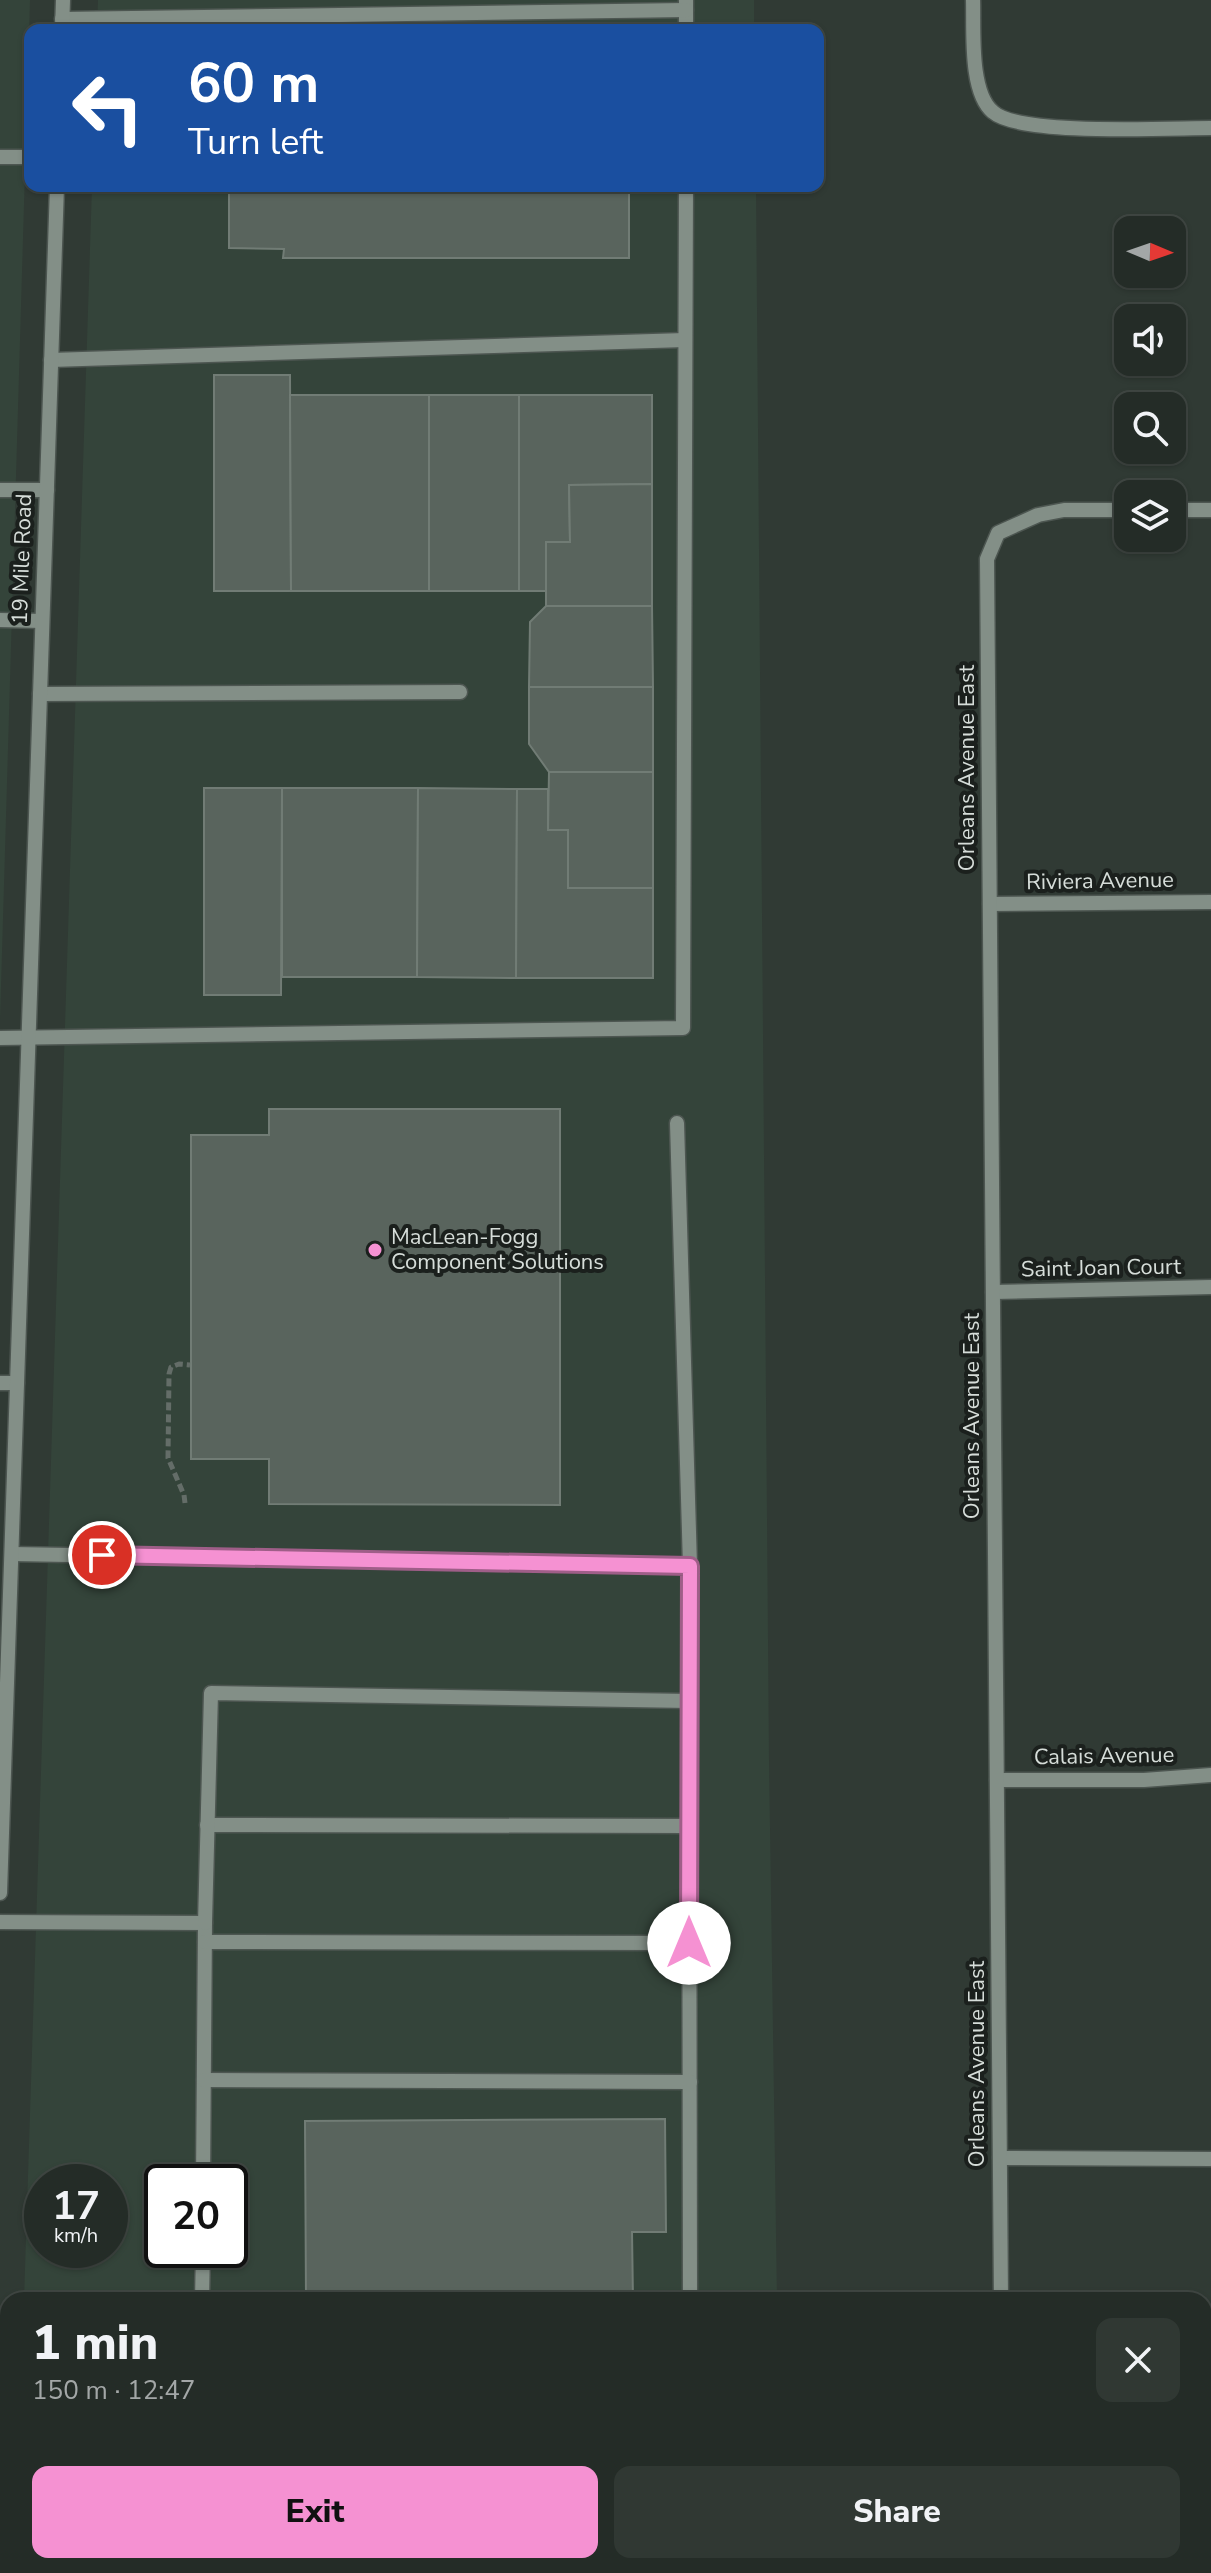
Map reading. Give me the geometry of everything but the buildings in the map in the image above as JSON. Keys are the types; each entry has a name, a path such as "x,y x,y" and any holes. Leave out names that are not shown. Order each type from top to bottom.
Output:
{"street":[{"path":"63,0 62,24 686,5"},
{"path":"973,0 974,64 981,93 993,113 1017,123 1077,129 1211,128"},
{"path":"0,157 24,157"},
{"name":"19 Mile Road","path":"0,1893 57,192"},
{"path":"0,1038 683,1028 686,192"},
{"path":"51,360 685,340"},
{"path":"0,490 47,490"},
{"name":"Orleans Avenue East","path":"1001,2292 987,559 998,533 1038,515 1064,510 1114,510"},
{"path":"1186,510 1211,510"},
{"path":"0,620 42,621"},
{"path":"40,694 460,692"},
{"name":"Riviera Avenue","path":"990,904 1211,902"},
{"path":"677,1123 690,1566 690,2292"},
{"name":"Saint Joan Court","path":"993,1292 1211,1287"},
{"path":"0,1383 17,1383"},
{"path":"12,1554 690,1566"},
{"path":"203,2164 211,1693 689,1701"},
{"name":"Calais Avenue","path":"997,1780 1144,1780 1211,1775"},
{"path":"207,1825 689,1826"},
{"path":"0,1922 205,1923"},
{"path":"205,1942 689,1943"},
{"path":"204,2080 690,2082"},
{"path":"1000,2158 1211,2159"},
{"path":"202,2292 203,2268"}],"path":[{"path":"185,1503 168,1458 169,1374 171,1367 190,1365"}],"shaded area":[{"path":"0,0 30,0 29,24 24,24 24,192 0,1021"},
{"path":"98,0 754,0 754,24 97,24"},
{"path":"92,192 756,192 769,1760 777,2292 24,2292 25,2268 128,2268 128,2164 28,2164"}],"place":[{"name":"MacLean-Fogg Component Solutions","path":"375,1250"}],"route":[{"path":"102,1555 690,1566 689,1943"}]}
